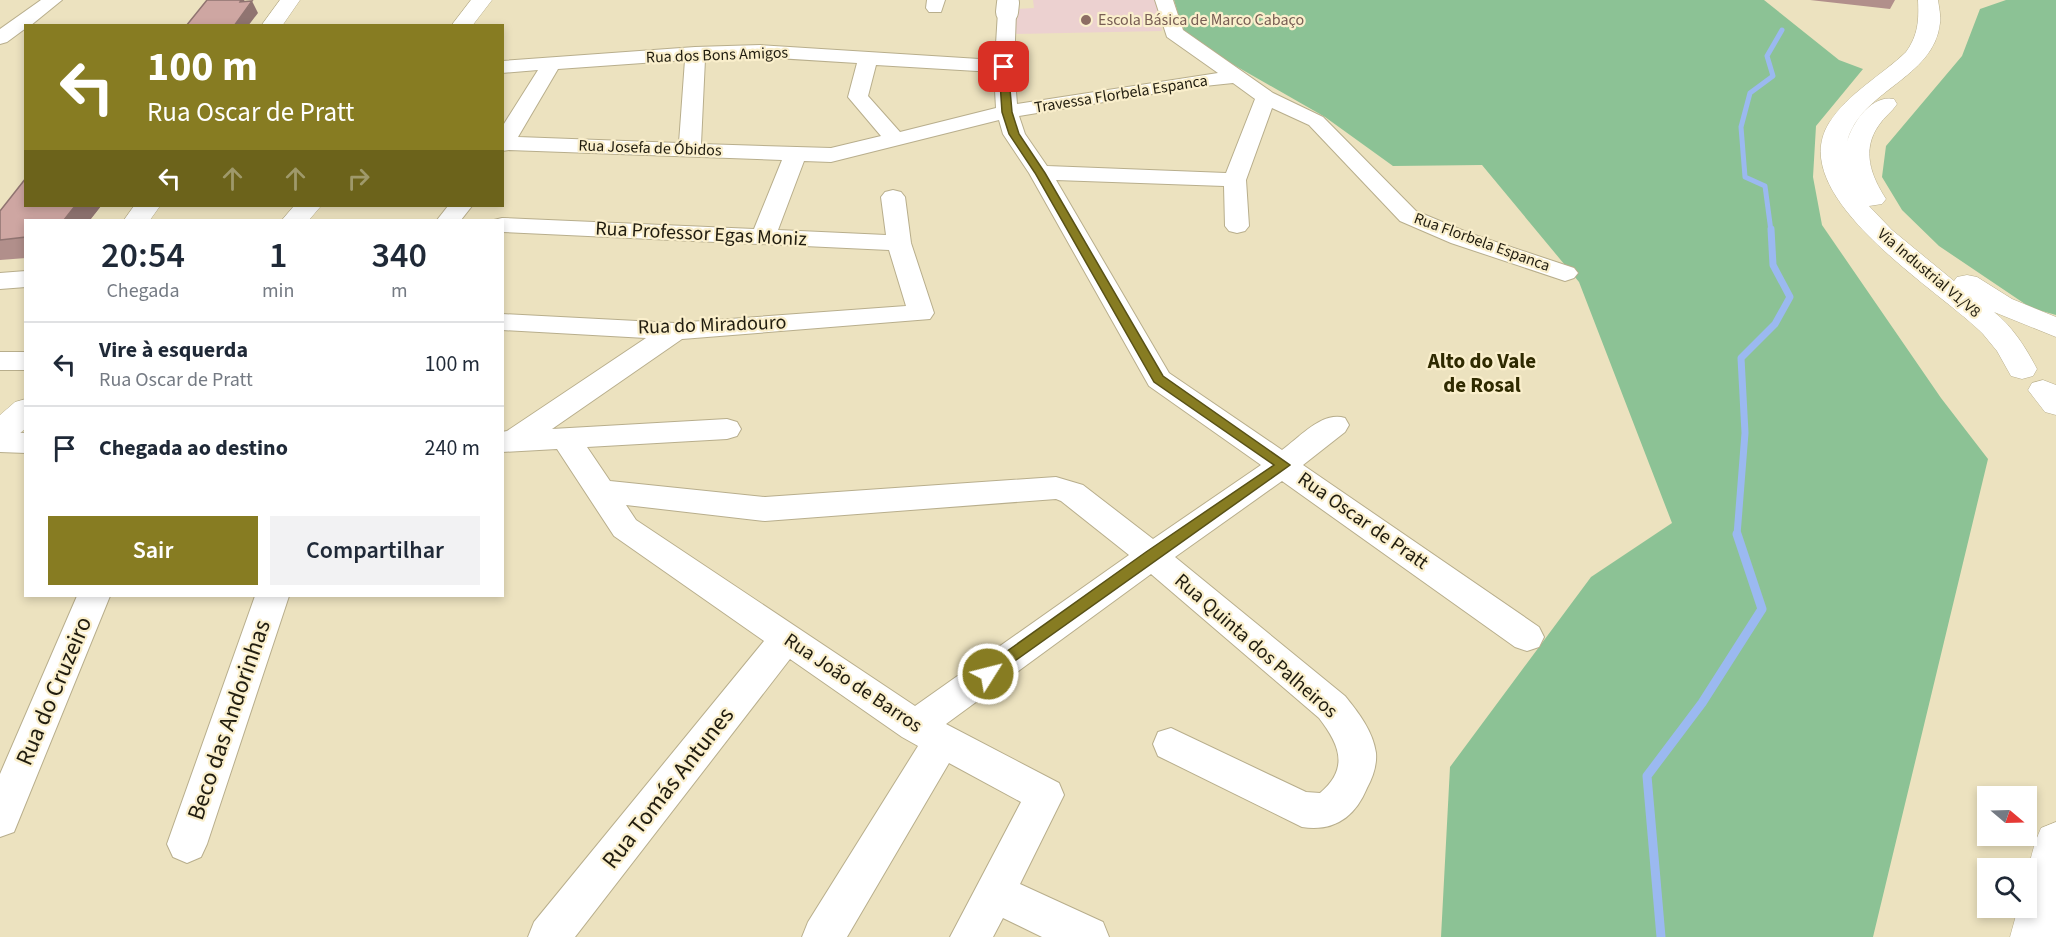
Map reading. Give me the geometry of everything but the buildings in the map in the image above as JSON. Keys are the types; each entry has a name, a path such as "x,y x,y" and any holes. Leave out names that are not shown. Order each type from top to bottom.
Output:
{"main road":[{"path":"272,24 290,0"},
{"path":"463,24 482,0"},
{"name":"Via Industrial V1/V8","path":"1928,0 1931,18 1924,44 1903,67 1841,122 1833,138 1833,161 1844,190 1869,223 1906,258 1988,322 2044,391"},
{"name":"Via Industrial V1/V8","path":"1945,0 1950,21 1943,49 1922,73 1876,113 1861,131 1856,153 1861,178 1885,215 1927,255 1991,299 2056,328"},
{"path":"296,219 307,207"},
{"path":"2044,391 2018,358 2018,349 2033,337 2056,334"},
{"path":"0,435 24,412"},
{"path":"0,435 24,423"},
{"path":"2033,937 2056,843"}],"street":[{"path":"3,36 53,0"},
{"name":"Rua Florbela Espanca","path":"1164,0 1173,33 1266,97 1316,121 1408,216 1460,238 1565,273"},
{"name":"Rua Oscar de Pratt","path":"1008,5 1004,67 1007,112 1014,134 1040,173 1159,379 1527,637"},
{"path":"3,36 24,33"},
{"name":"Rua dos Bons Amigos","path":"504,67 695,53 760,51 1004,67"},
{"path":"690,149 695,53"},
{"path":"868,58 858,97 895,139"},
{"path":"504,142 552,63"},
{"name":"Travessa Florbela Espanca","path":"796,152 831,154 1007,112 1195,81 1235,77"},
{"path":"1237,226 1234,180 1266,97"},
{"name":"Rua Josefa de Óbidos","path":"504,144 796,152"},
{"path":"763,237 796,152"},
{"path":"1040,173 1234,180"},
{"path":"893,197 899,243"},
{"name":"Rua Professor Egas Moniz","path":"504,225 899,243"},
{"name":"Rua do Miradouro","path":"504,322 675,331 921,313 899,243"},
{"path":"0,280 24,279"},
{"path":"507,442 675,331"},
{"path":"0,361 24,361"},
{"path":"823,937 929,734 1152,556 1283,465 1335,425"},
{"path":"507,442 727,429"},
{"name":"Rua João de Barros","path":"565,438 626,528 929,734 1046,795 971,937"},
{"path":"0,442 24,442"},
{"name":"Rua Quinta dos Palheiros","path":"601,491 765,509 1056,488 1072,493 1152,556 1332,707 1349,727 1358,753 1354,776 1343,798 1324,810 1302,809 1171,744"},
{"name":"Rua do Cruzeiro","path":"0,819 93,597"},
{"name":"Beco das Andorinhas","path":"187,844 272,597"},
{"name":"Rua Tomás Antunes","path":"549,937 786,638"},
{"path":"994,893 1088,937"}],"shaded area":[{"name":"Escola Básica de Marco Cabaço","path":"1033,0 1155,0 1162,31 1010,34 1016,9 1034,8"}],"green space":[{"path":"1174,0 1764,0 1839,60 1863,69 1816,126 1813,177 1822,225 1941,398 1988,459 1873,937 1441,937 1450,767 1591,577 1672,523 1579,282 1482,165 1393,166 1325,117 1185,37"},
{"path":"2006,0 2056,0 2056,315 2031,308 1939,246 1902,210 1882,177 1886,146 1962,56 1980,9"}],"waterway":[{"path":"1771,231 1765,186 1745,177 1741,127 1750,93 1773,76 1767,56 1782,30"},
{"path":"1737,534 1745,433 1741,358 1775,324 1790,297 1773,265 1771,229"},
{"path":"1661,937 1647,776 1702,703 1762,609 1737,534"}],"place":[{"name":"Escola Básica de Marco Cabaço","path":"1086,20"}],"district":[{"name":"Alto do Vale de Rosal","path":"1482,373"}],"route":[{"path":"988,674 1283,465 1159,379 1040,173 1014,134 1007,112 1004,67"}]}
